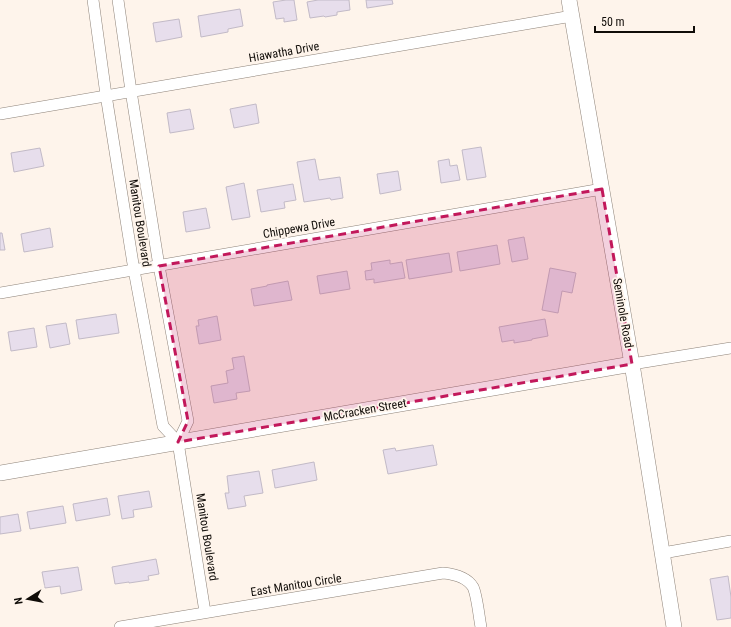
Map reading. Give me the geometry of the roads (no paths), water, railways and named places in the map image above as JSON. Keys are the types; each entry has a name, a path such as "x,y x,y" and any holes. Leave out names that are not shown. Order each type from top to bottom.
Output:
{"street":[{"name":"Manitou Boulevard","path":"93,0 106,95 134,270 163,426 178,442 205,612"},
{"name":"Manitou Boulevard","path":"118,0 159,266 188,421 178,442"},
{"name":"Seminole Road","path":"569,0 632,364 674,627"},
{"name":"Hiawatha Drive","path":"0,114 572,16"},
{"name":"Chippewa Drive","path":"0,293 602,189"},
{"name":"McCracken Street","path":"0,473 731,348"},
{"path":"662,553 731,541"},
{"name":"East Manitou Circle","path":"120,627 442,573 454,574 465,579 473,587 477,600 481,627"}]}
